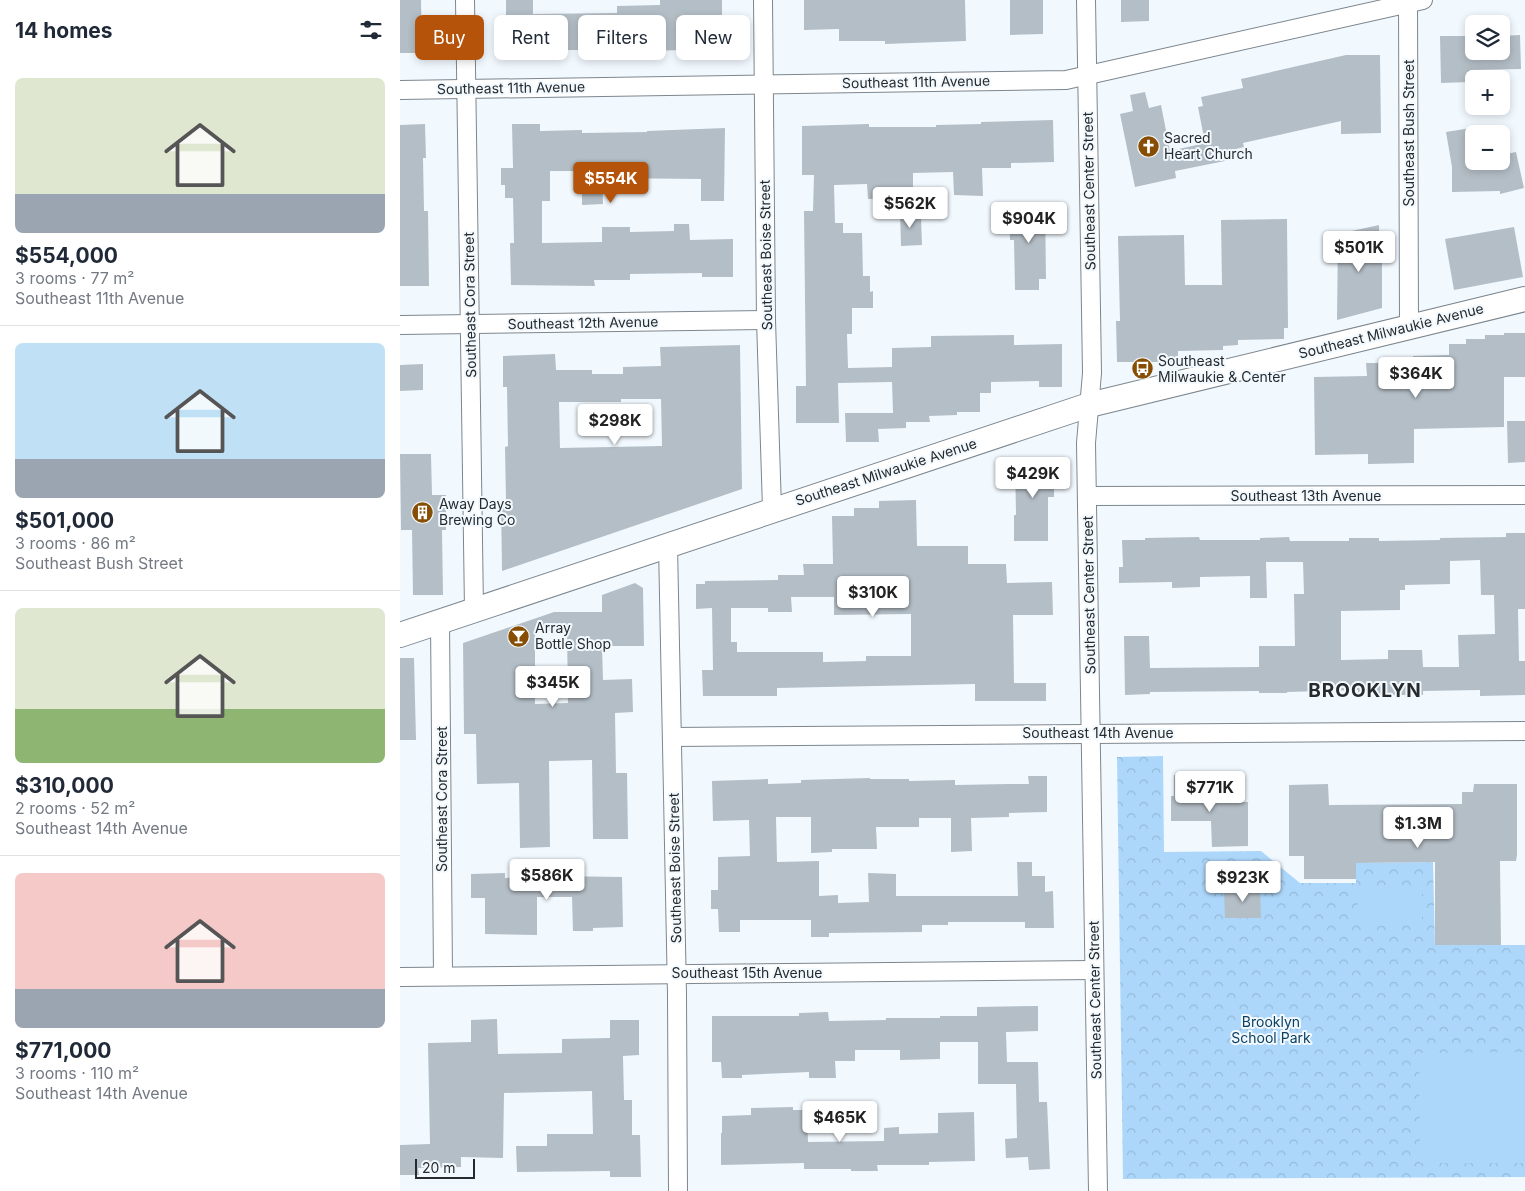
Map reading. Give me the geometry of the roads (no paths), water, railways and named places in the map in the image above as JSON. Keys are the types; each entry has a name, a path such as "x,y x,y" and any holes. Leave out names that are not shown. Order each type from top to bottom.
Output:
{"main road":[{"name":"Southeast Milwaukie Avenue","path":"400,634 1089,405 1525,300"}],"street":[{"name":"Southeast Cora Street","path":"465,0 474,609"},
{"name":"Southeast Boise Street","path":"763,0 766,320 772,509"},
{"name":"Southeast Center Street","path":"1086,0 1092,372 1086,443 1098,1191"},
{"name":"Southeast 11th Avenue","path":"400,90 765,83 1066,80 1413,1"},
{"name":"Southeast Bush Street","path":"1409,327 1413,1"},
{"name":"Southeast 12th Avenue","path":"400,325 766,320"},
{"name":"Southeast 13th Avenue","path":"1087,496 1525,495"},
{"name":"Southeast Boise Street","path":"668,545 678,1191"},
{"name":"Southeast Cora Street","path":"440,621 443,976"},
{"name":"Southeast 14th Avenue","path":"672,737 1525,731"},
{"name":"Southeast 15th Avenue","path":"400,977 1094,970"}],"place":[{"name":"Sacred Heart Church","path":"1148,146"},
{"name":"Southeast Milwaukie & Center","path":"1142,369"},
{"name":"Away Days Brewing Co","path":"423,512"},
{"name":"Array Bottle Shop","path":"519,636"}],"district":[{"name":"BROOKLYN","path":"1365,690"}],"park label":[{"name":"Brooklyn School Park","path":"1271,1030"}]}
